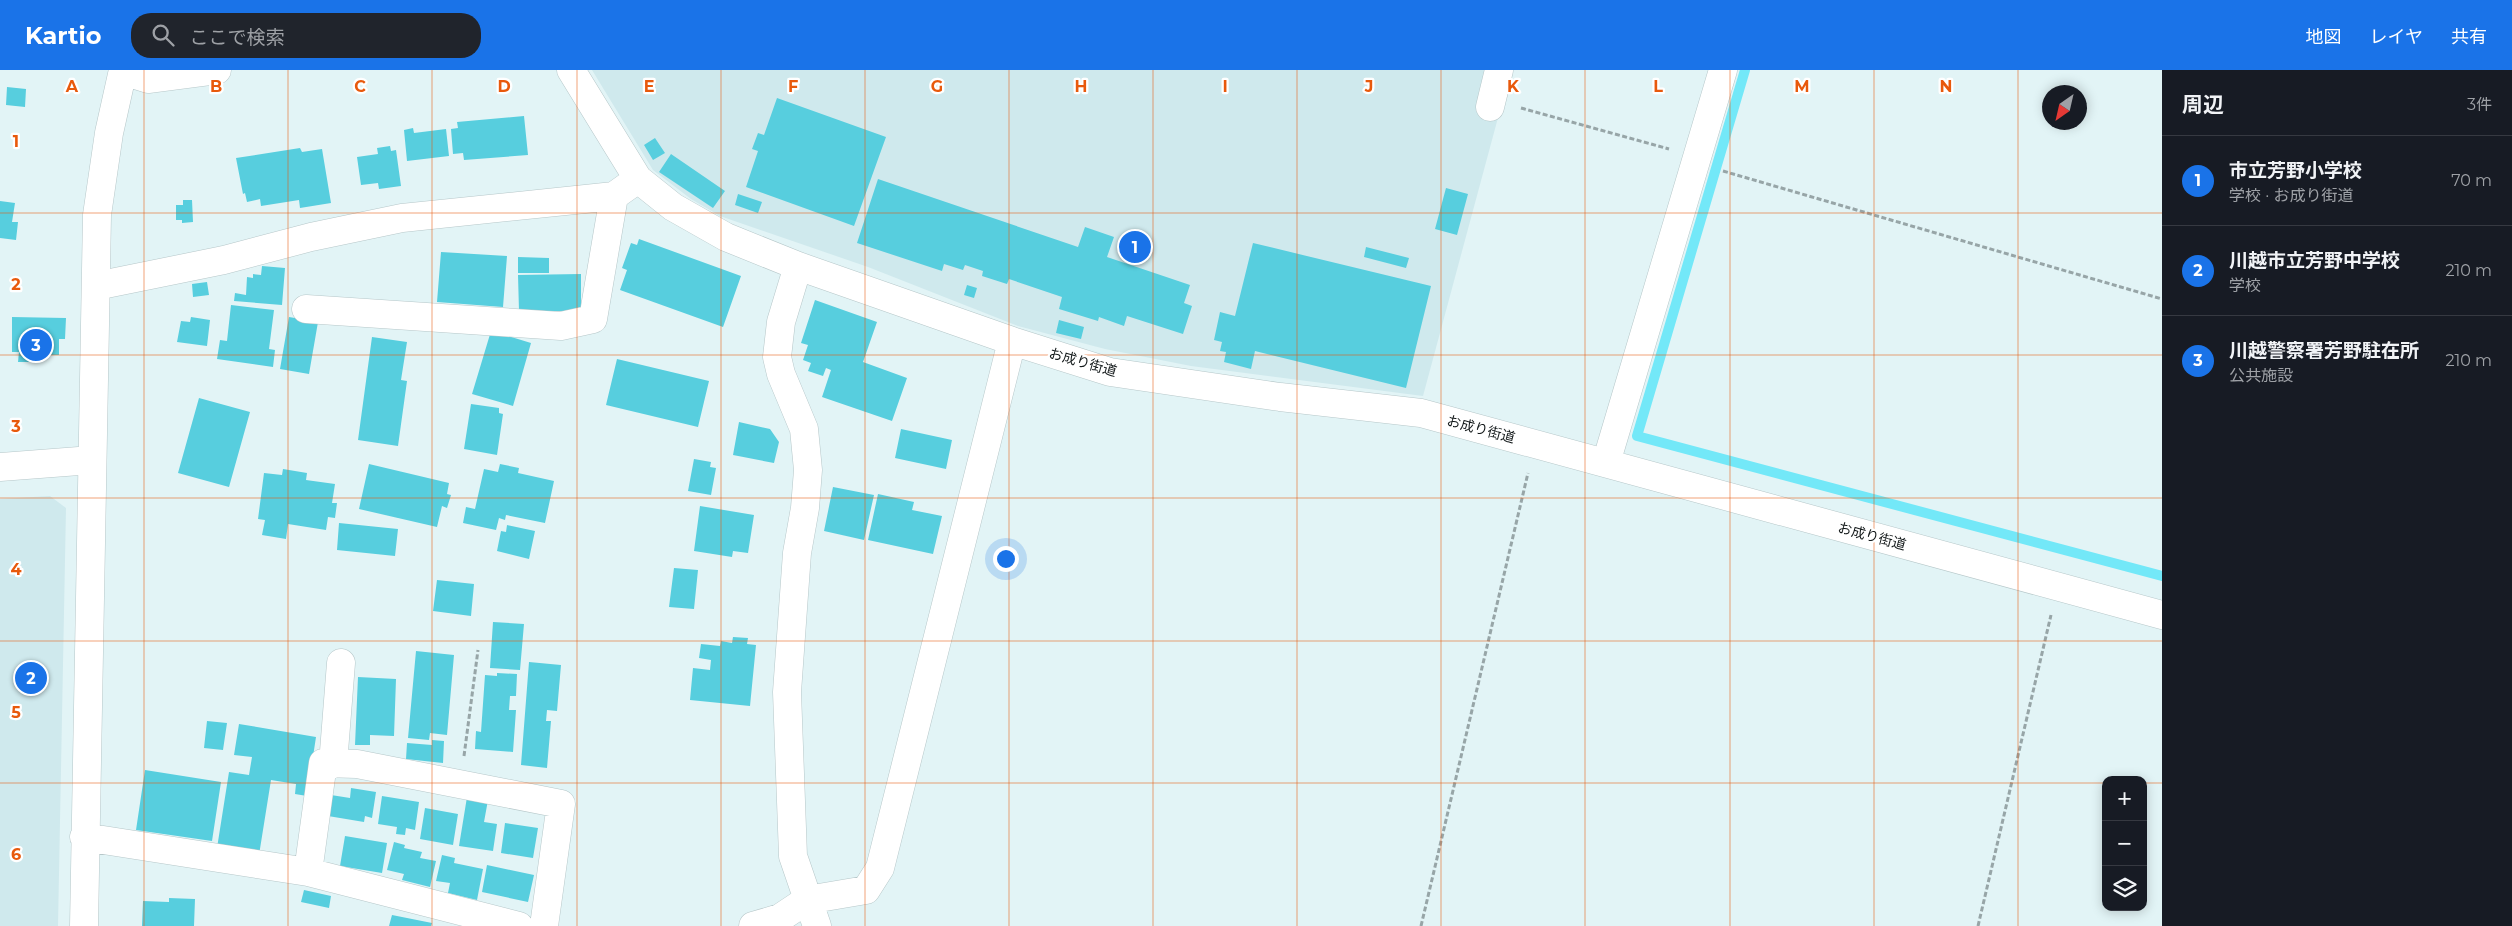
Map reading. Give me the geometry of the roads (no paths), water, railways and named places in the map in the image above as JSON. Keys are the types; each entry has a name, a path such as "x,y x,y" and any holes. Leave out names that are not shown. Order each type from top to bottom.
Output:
{"street":[{"path":"84,926 84,837 97,215 109,133 123,71 148,79 217,70"},
{"name":"お成り街道","path":"571,70 638,179 673,207 719,232 798,266 1012,341 1110,372 1280,397 1420,413 2162,615"},
{"path":"1490,104 1499,70"},
{"path":"1606,463 1723,70"},
{"path":"96,286 224,260 311,237 402,218 614,196 638,179"},
{"path":"306,309 561,326 593,318 614,196"},
{"path":"798,266 781,322 777,357 781,374 804,429 808,470 805,508 797,552 788,692 793,856 817,926"},
{"path":"753,926 780,922 807,900 866,890 880,868 1012,341"},
{"path":"0,467 92,460"},
{"path":"333,764 341,663"},
{"path":"308,872 323,763 357,764 561,804 544,926"},
{"path":"84,837 308,872 457,919 519,926"}],"waterway":[{"path":"1745,70 1637,436 2162,576"}],"place":[{"name":"市立芳野小学校","path":"1135,247"},
{"name":"川越警察署芳野駐在所","path":"36,345"},
{"name":"川越市立芳野中学校","path":"31,678"}]}
